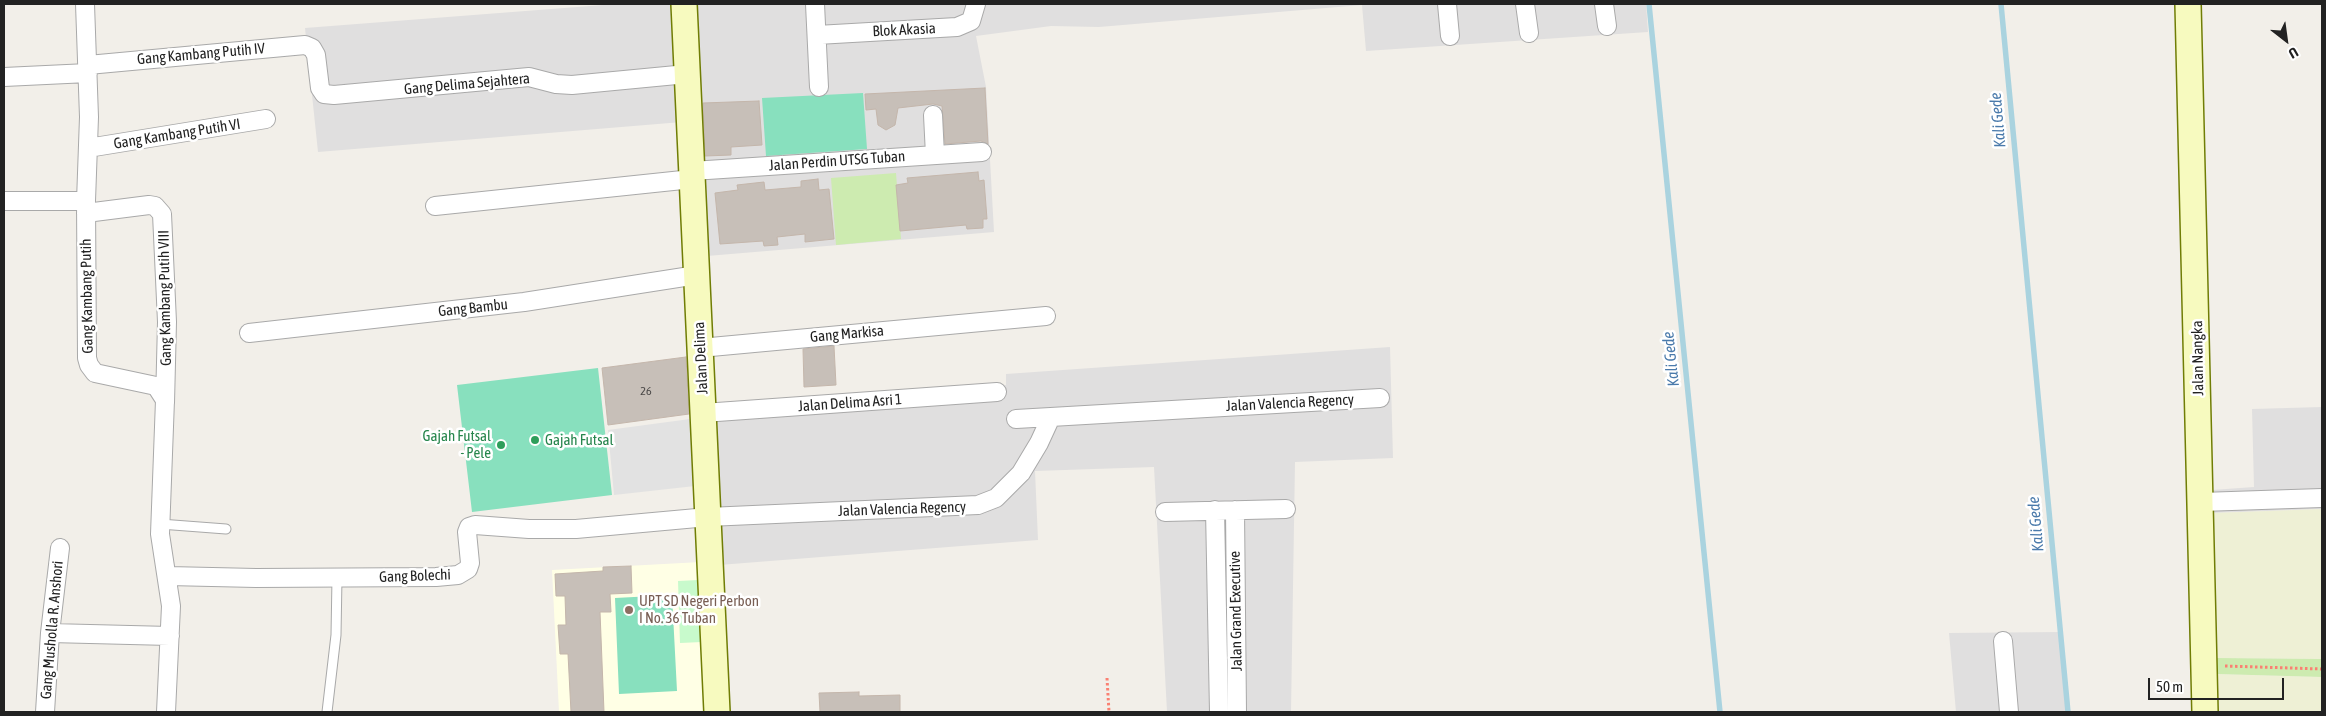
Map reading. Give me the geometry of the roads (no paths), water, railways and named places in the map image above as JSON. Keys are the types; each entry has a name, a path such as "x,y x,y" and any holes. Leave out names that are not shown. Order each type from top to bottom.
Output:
{"street":[{"name":"Gang Kambang Putih","path":"85,4 88,69 86,207 89,365 96,373 104,376 156,386 163,395 165,403"},
{"name":"Jalan Delima","path":"684,4 717,712"},
{"path":"815,4 819,87"},
{"name":"Blok Akasia","path":"817,35 957,27 971,21 976,4"},
{"path":"1447,4 1450,36"},
{"path":"1526,4 1529,33"},
{"path":"1604,4 1607,26"},
{"name":"Jalan Nangka","path":"2188,4 2205,712"},
{"name":"Gang Kambang Putih IV","path":"4,78 300,45 312,48"},
{"name":"Gang Delima Sejahtera","path":"312,48 316,54 320,88 324,94 330,95 529,77 556,84 572,85 687,74"},
{"path":"933,115 935,155"},
{"name":"Gang Kambang Putih VI","path":"88,148 266,119"},
{"name":"Jalan Perdin UTSG Tuban","path":"435,206 692,175 982,152"},
{"path":"4,201 86,207"},
{"name":"Gang Kambang Putih VIII","path":"86,207 149,205 155,206 162,214 167,322 165,403"},
{"name":"Gang Bambu","path":"248,333 524,302 697,275"},
{"name":"Gang Markisa","path":"700,348 1046,316"},
{"name":"Jalan Delima Asri 1","path":"703,413 997,392"},
{"name":"Jalan Valencia Regency","path":"1016,419 1380,398"},
{"path":"165,403 160,524 172,606 166,712"},
{"name":"Jalan Valencia Regency","path":"708,517 982,504 1001,493 1021,473 1039,444 1051,417"},
{"path":"2201,502 2322,498"},
{"path":"1164,512 1286,509"},
{"name":"Jalan Grand Executive","path":"1215,510 1219,707"},
{"name":"Jalan Grand Executive","path":"1235,510 1237,707"},
{"name":"Gang Bolechi","path":"168,576 337,578 458,575 470,567 467,532 469,527 475,525 576,529 708,517"},
{"name":"Gang Musholla R. Anshori","path":"45,712 50,633 60,548"},
{"path":"50,633 170,636"},
{"path":"2003,641 2010,712"},
{"path":"1218,678 1237,678"},
{"path":"1219,707 1237,707"}],"lane":[{"path":"160,524 226,529"},
{"path":"327,712 336,635 337,578"}],"waterway":[{"name":"Kali Gede","path":"1649,4 1720,712"},
{"name":"Kali Gede","path":"2001,4 2068,712"}],"place":[{"name":"Gajah Futsal","path":"535,440"},
{"name":"Gajah Futsal - Pele","path":"501,445"},
{"name":"UPT SD Negeri Perbon I No. 36 Tuban","path":"629,610"}]}
